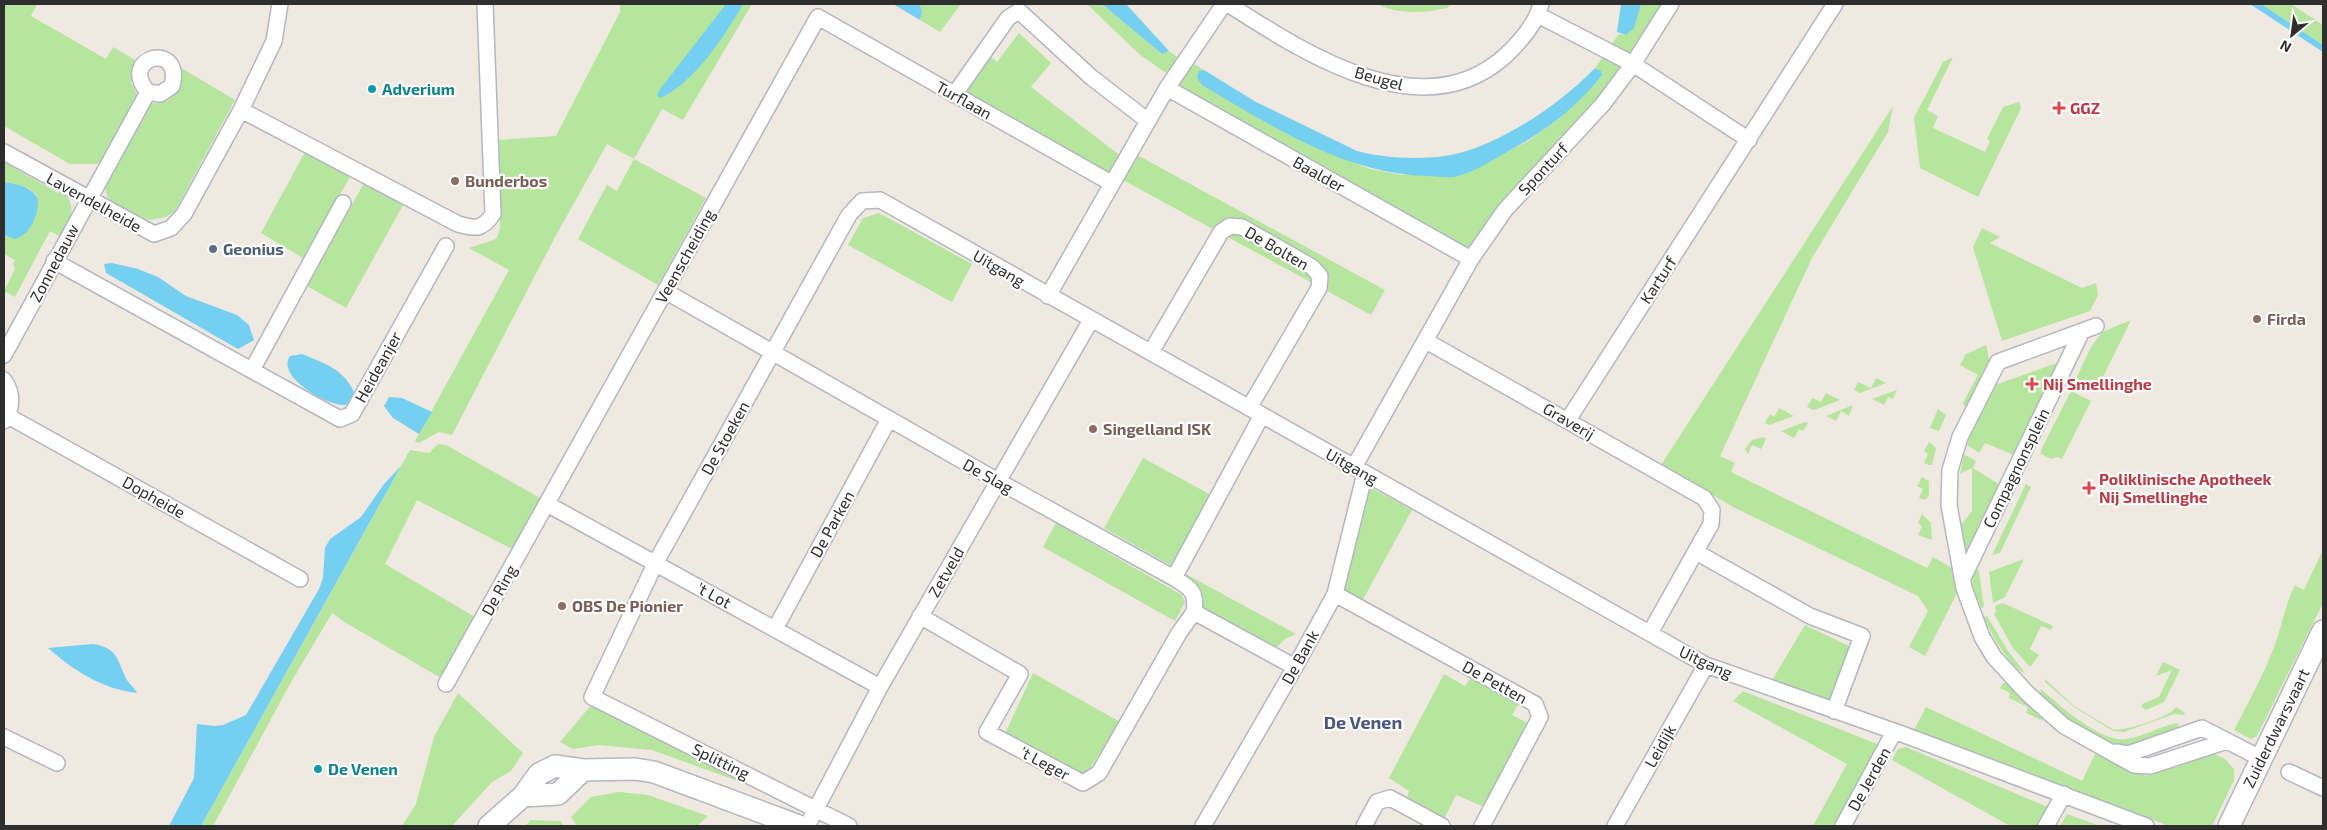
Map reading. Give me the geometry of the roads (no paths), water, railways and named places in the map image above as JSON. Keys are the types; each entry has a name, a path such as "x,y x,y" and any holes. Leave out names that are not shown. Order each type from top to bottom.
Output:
{"main road":[{"name":"Zuiderdwarsvaart","path":"2229,826 2323,630"},
{"name":"Splitting","path":"489,826 523,796 532,783 547,769 555,766 583,770 626,768 654,772 799,826"}],"street":[{"name":"Lavendelheide","path":"4,152 154,234 171,228 184,214 241,110 274,41 280,4"},
{"path":"241,110 458,224 474,229 486,224 494,214 485,4"},
{"path":"1048,296 1167,88 1224,4"},
{"name":"Beugel","path":"1228,4 1290,44 1364,76 1406,87 1439,87 1469,79 1496,63 1517,45 1540,9"},
{"name":"Sponturf","path":"1426,341 1471,259 1505,210 1604,104 1633,64 1671,4"},
{"path":"1540,9 1633,64 1748,140"},
{"name":"Karturf","path":"1568,420 1833,9"},
{"path":"954,95 1008,18 1019,11 1091,77 1148,121"},
{"name":"Turflaan","path":"818,17 1112,183"},
{"name":"Veenscheiding","path":"550,500 818,17"},
{"name":"Baalder","path":"1167,88 1471,259"},
{"name":"Zonnedauw","path":"4,355 148,92"},
{"name":"Uitgang","path":"880,200 1706,665 2064,794 2146,826"},
{"name":"De Stoeken","path":"592,697 656,562 849,215 862,201 880,200"},
{"path":"252,370 343,203"},
{"name":"De Bolten","path":"1151,352 1221,232 1230,226 1242,227 1250,231 1312,267 1320,276 1319,288 1256,411"},
{"name":"Heideanjer","path":"54,261 340,419 352,414 446,246"},
{"name":"De Slag","path":"665,291 998,481 1174,578 1192,591 1196,601 1194,612"},
{"name":"Zetveld","path":"807,826 880,687 1091,320"},
{"name":"Compagnonsplein","path":"1963,578 2089,329 1998,362 1960,437 1950,470 1949,505 1966,594 1982,637 2003,668 2064,726 2136,765 2150,766 2227,742"},
{"path":"1359,470 1426,341"},
{"name":"Graverij","path":"1426,341 1704,498 1712,510 1710,524 1650,633"},
{"path":"4,380 8,386 11,399 6,419"},
{"path":"1174,578 1256,411"},
{"name":"Dopheide","path":"6,419 300,579"},
{"name":"De Parken","path":"775,629 889,419"},
{"name":"De Bank","path":"1203,826 1295,667 1334,594 1359,470"},
{"name":"'t Lot","path":"550,500 656,562 880,687"},
{"name":"De Ring","path":"446,684 550,500"},
{"path":"1696,552 1810,616 1862,636 1834,711"},
{"name":"De Petten","path":"1334,594 1535,704 1540,717 1482,826"},
{"path":"1194,612 1295,667"},
{"name":"'t Leger","path":"920,616 1020,674 987,732 1083,783 1099,773 1179,633 1194,612"},
{"name":"Leidijk","path":"1615,826 1706,665"},
{"name":"Splitting","path":"592,697 849,826"},
{"path":"2114,752 2128,754 2202,728 2262,759"},
{"name":"De Jerden","path":"1843,826 1894,732"},
{"path":"4,737 57,763"},
{"path":"2289,772 2323,788"},
{"path":"2046,826 2064,794"},
{"path":"1364,826 1377,802 1390,798 1442,826"}],"water":[{"path":"726,4 743,4 728,30 708,57 684,82 660,98 657,95 661,88"},
{"path":"893,4 920,4 922,13 920,20"},
{"path":"1102,4 1126,4 1169,51 1162,54"},
{"path":"1621,4 1641,4 1634,28 1626,35 1617,32"},
{"path":"2250,4 2261,4 2323,45 2323,52"},
{"path":"1595,68 1601,71 1602,75 1561,117 1525,142 1484,165 1454,177 1397,173 1367,167 1338,157 1310,145 1255,116 1202,85 1197,78 1199,71 1204,70 1256,102 1357,151 1381,156 1424,158 1463,152 1516,129 1551,106"},
{"path":"4,182 28,188 38,199 33,223 26,233 15,239 4,235"},
{"path":"112,263 138,269 158,277 186,296 237,315 249,325 254,340 238,349 106,273 104,264"},
{"path":"302,354 340,373 355,394 353,399 345,405 337,404 317,396 306,389 290,373 287,364 290,356"},
{"path":"389,397 402,398 432,412 419,434 393,418 384,406"},
{"path":"401,466 201,826 169,826 194,778 197,724 223,725 246,715 319,589 323,578 325,548 330,539 361,517 384,484"},
{"path":"93,644 113,652 127,680 137,693 100,683 78,671 48,648"}],"place":[{"name":"Adverium","path":"372,89"},
{"name":"GGZ","path":"2059,108"},
{"name":"Bunderbos","path":"455,181"},
{"name":"Geonius","path":"213,249"},
{"name":"Firda","path":"2257,319"},
{"name":"Nij Smellinghe","path":"2032,384"},
{"name":"Singelland ISK","path":"1093,429"},
{"name":"Poliklinische Apotheek Nij Smellinghe","path":"2089,488"},
{"name":"OBS De Pionier","path":"562,606"},
{"name":"De Venen","path":"318,769"}],"district":[{"name":"De Venen","path":"1363,723"}]}
